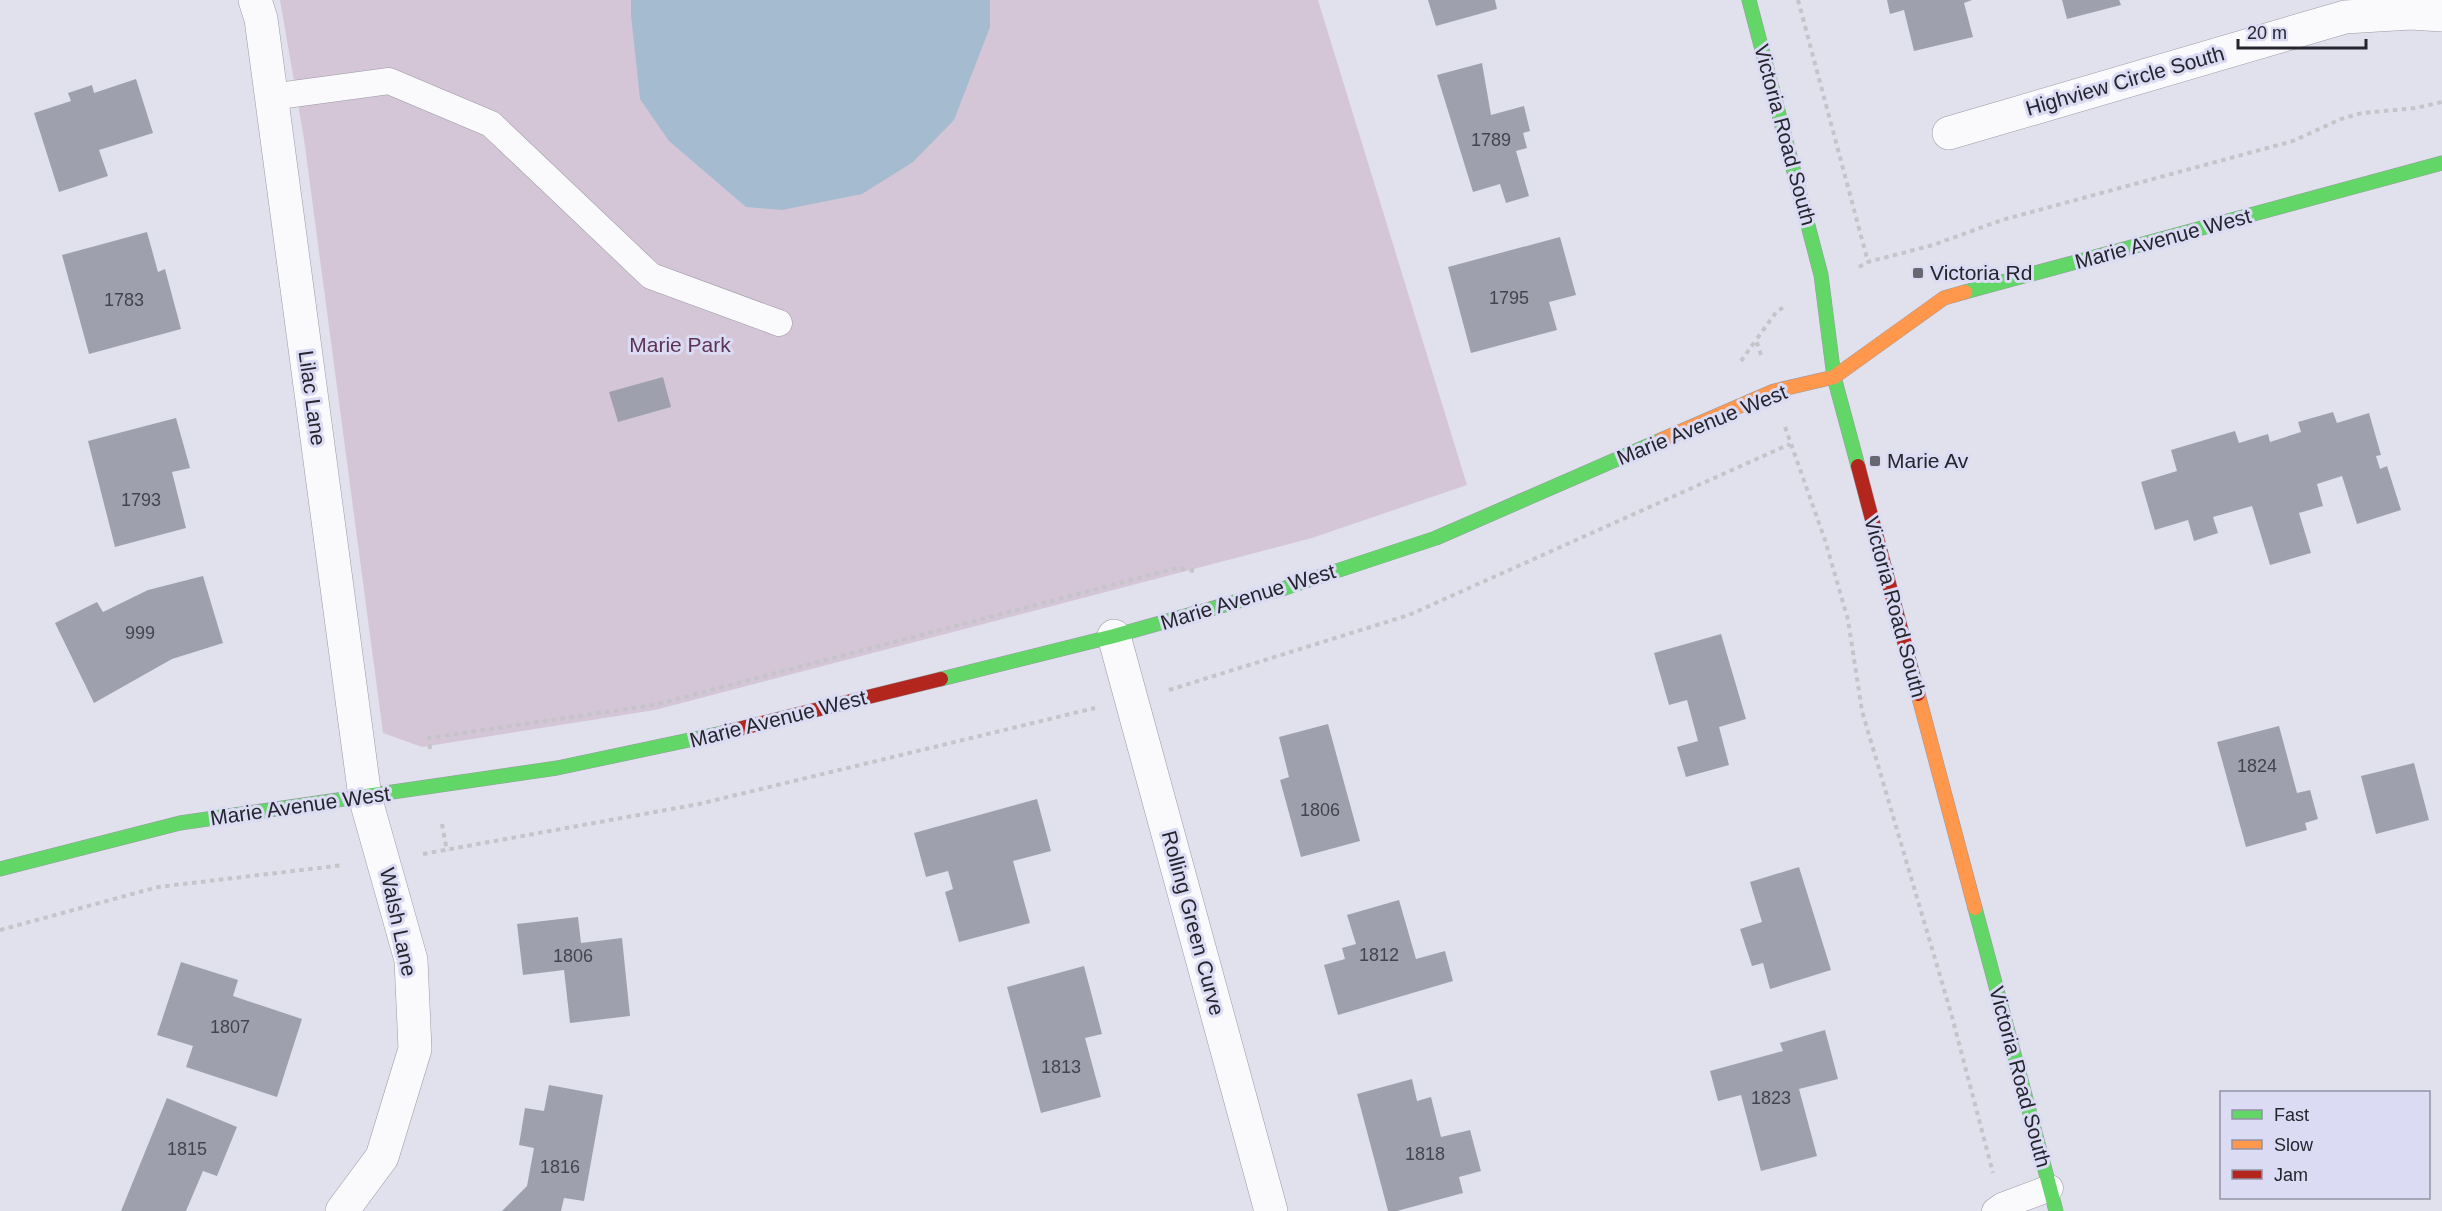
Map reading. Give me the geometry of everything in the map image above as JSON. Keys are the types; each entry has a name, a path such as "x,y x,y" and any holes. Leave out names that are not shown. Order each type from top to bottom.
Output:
{"street":[{"name":"Lilac Lane","path":"255,0 261,19 365,796"},
{"name":"Victoria Road South","path":"1749,0 1821,274 1834,377 2053,1199"},
{"name":"Highview Circle South","path":"1949,133 2345,17 2411,13 2442,15"},
{"name":"Marie Avenue West","path":"0,869 180,823 557,768 696,740 1114,636 1285,588 1436,538 1774,391 1834,377 1944,298 2442,164"},
{"name":"Rolling Green Curve","path":"1114,636 1271,1211"},
{"name":"Walsh Lane","path":"342,1211 382,1157 415,1049 411,960 365,796"}],"lane":[{"path":"271,97 389,81 491,124 651,276 779,323"},
{"path":"1998,1208 2053,1199"}],"path":[{"path":"1798,0 1868,262 1933,245 2002,219 2293,141 2341,119 2362,113 2416,108 2442,102"},
{"path":"1731,366 1741,362 1756,340"},
{"path":"1790,444 1825,540 1848,620 1862,711 1951,1013 1998,1208"},
{"path":"429,738 654,705 1177,568 1205,573"}],"green space":[{"name":"Marie Park","path":"280,0 1318,0 1467,485 1312,538 655,710 422,747 383,733 304,139"}],"water":[{"path":"631,0 990,0 990,27 954,120 913,162 862,194 782,210 746,207 669,141 640,99"}],"building":[{"path":"1428,0 1495,0 1497,9 1436,26"},
{"path":"1887,0 1972,0 1964,3 1973,37 1914,51 1904,10 1890,14"},
{"path":"2062,0 2119,0 2121,5 2067,19"},
{"path":"1482,63 1491,115 1524,106 1530,131 1523,133 1527,148 1516,151 1529,196 1506,203 1500,184 1473,192 1437,75"},
{"path":"136,79 153,133 99,150 108,176 59,192 34,113 71,101 68,93 92,85 94,93"},
{"path":"147,232 158,272 165,269 181,329 89,354 62,255"},
{"path":"1560,237 1576,295 1549,302 1557,330 1471,353 1448,267"},
{"path":"663,377 671,407 618,422 609,392"},
{"path":"2333,412 2337,423 2369,413 2381,455 2376,456 2380,469 2387,466 2401,510 2357,524 2342,476 2317,484 2323,506 2299,513 2311,553 2270,565 2252,506 2213,517 2218,533 2194,541 2188,520 2155,530 2141,482 2177,471 2171,450 2235,431 2239,443 2268,434 2270,442 2301,432 2298,422"},
{"path":"176,418 190,468 172,472 186,528 115,547 88,441"},
{"path":"203,576 223,643 172,659 94,703 55,623 97,602 103,612 148,590"},
{"path":"1721,634 1746,719 1719,727 1729,765 1686,777 1677,747 1698,741 1687,700 1669,705 1654,653"},
{"path":"1328,724 1360,841 1301,857 1280,780 1289,777 1279,737"},
{"path":"2279,726 2297,793 2310,790 2318,819 2305,823 2307,830 2246,847 2217,742"},
{"path":"2414,763 2429,820 2376,834 2361,776"},
{"path":"1037,799 1051,851 1013,861 1030,923 959,942 945,892 953,889 948,871 926,877 914,833"},
{"path":"1799,867 1831,970 1770,989 1763,963 1752,966 1740,929 1762,922 1750,882"},
{"path":"1399,900 1416,959 1445,951 1453,981 1338,1015 1324,965 1345,959 1342,948 1356,944 1347,915"},
{"path":"578,917 581,943 622,938 630,1016 570,1023 564,970 523,975 517,924"},
{"path":"181,962 238,980 233,996 302,1019 277,1097 186,1067 193,1046 157,1035"},
{"path":"1084,966 1102,1034 1085,1038 1101,1097 1041,1113 1007,987"},
{"path":"1825,1030 1838,1079 1799,1089 1817,1156 1761,1171 1741,1095 1718,1101 1710,1071 1783,1051 1780,1043"},
{"path":"1412,1079 1417,1101 1431,1097 1441,1137 1470,1130 1481,1171 1459,1177 1463,1193 1397,1211 1388,1211 1357,1094"},
{"path":"549,1085 603,1095 584,1201 564,1198 561,1211 502,1211 527,1186 534,1148 519,1145 525,1108 544,1111"},
{"path":"167,1098 237,1127 217,1176 203,1171 186,1211 121,1211"}],"traffic: fast":[{"path":"1749,0 1821,275 1834,377 1858,466"},
{"path":"1965,292 2442,163"},
{"path":"941,679 1114,636 1285,588 1436,538 1661,440"},
{"path":"0,869 180,823 557,768 722,733"},
{"path":"1975,908 2056,1211"}],"traffic: slow":[{"path":"1661,440 1774,391 1834,377 1944,298 1965,292"},
{"path":"1918,694 1975,908"}],"traffic: jam":[{"path":"1858,466 1918,694"},
{"path":"722,733 941,679"}],"place":[{"name":"Victoria Rd","path":"1918,273"},
{"name":"Marie Av","path":"1875,461"}]}
